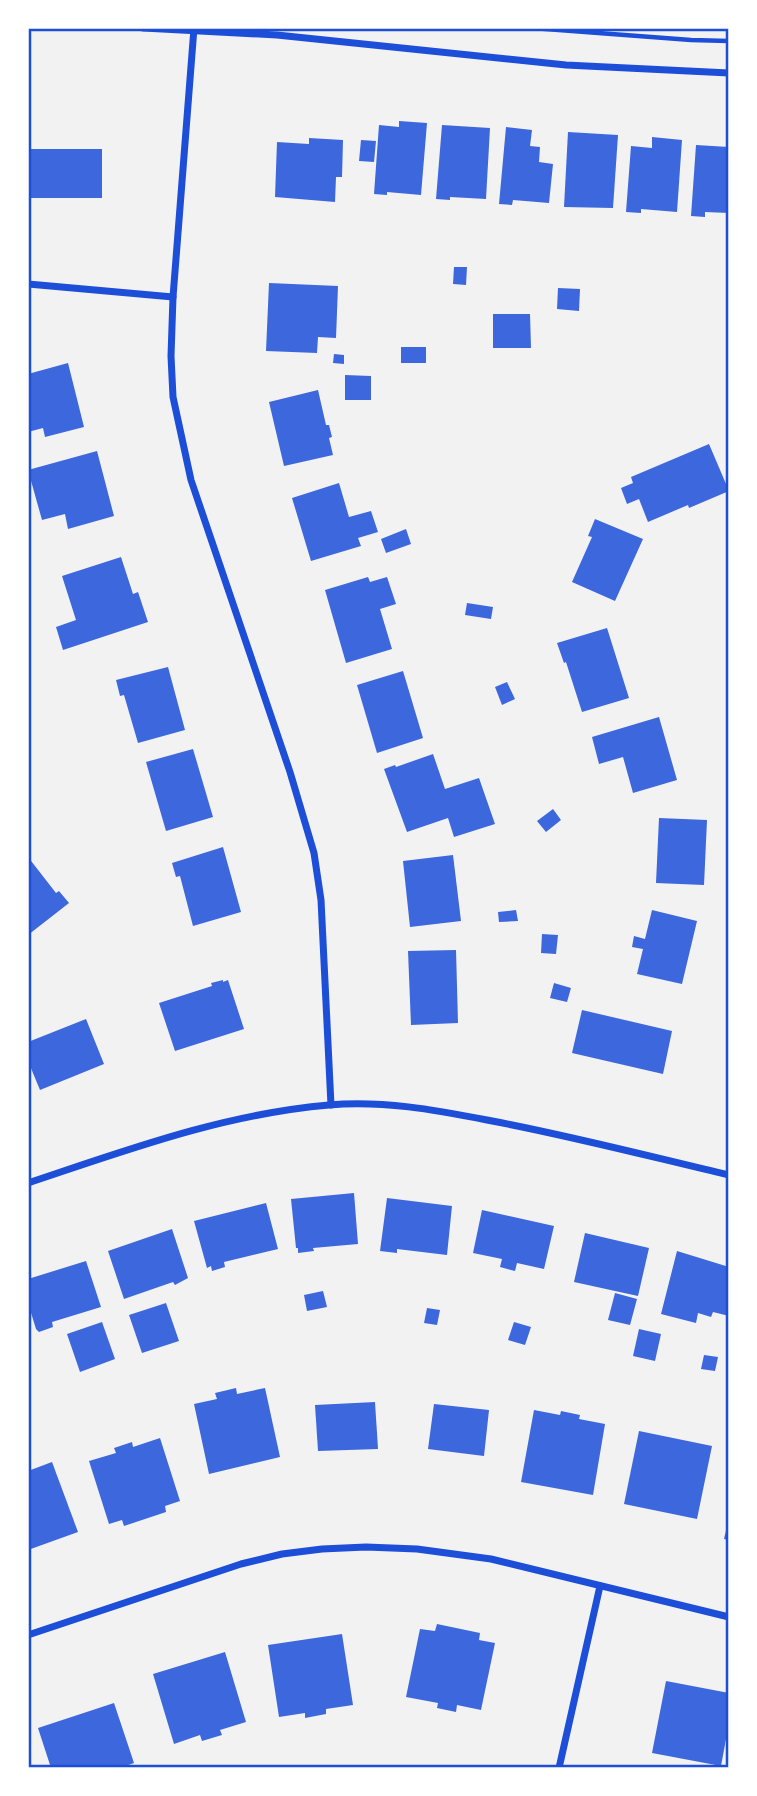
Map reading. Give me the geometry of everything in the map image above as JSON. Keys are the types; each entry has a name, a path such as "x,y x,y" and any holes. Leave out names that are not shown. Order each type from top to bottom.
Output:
{"street":[{"path":"143,28 277,35 566,65 729,73"},
{"path":"194,30 173,297 170,356 173,397 179,435 191,480 290,772 314,853 321,900 331,1105"},
{"path":"28,284 173,297"},
{"path":"28,1183 194,1128 331,1105 420,1107 521,1126 729,1174"},
{"path":"28,1635 241,1564 282,1554 366,1547 430,1550 491,1559 729,1617"},
{"path":"559,1768 600,1586"}],"path":[{"path":"532,28 729,41"}],"building":[{"path":"399,121 427,123 421,195 387,192 387,195 374,194 379,125 399,127"},
{"path":"442,125 490,128 486,199 436,199"},
{"path":"506,127 532,130 530,146 540,147 539,162 553,164 549,203 513,200 512,205 499,204"},
{"path":"568,132 618,135 613,208 564,207"},
{"path":"652,137 682,140 677,212 641,209 641,213 626,212 631,146 652,148"},
{"path":"309,138 343,140 342,177 336,177 335,202 275,197 277,142 309,144"},
{"path":"361,140 376,141 374,162 359,161"},
{"path":"696,145 729,147 729,213 705,212 705,217 691,216"},
{"path":"28,149 102,149 102,198 28,198"},
{"path":"454,267 467,267 466,285 453,284"},
{"path":"269,283 338,286 336,338 318,337 317,353 266,351"},
{"path":"558,288 580,289 579,311 557,309"},
{"path":"493,314 530,314 531,348 493,348"},
{"path":"401,347 426,347 426,363 401,363"},
{"path":"334,354 344,355 344,364 333,363"},
{"path":"68,363 84,427 45,437 43,428 28,432 28,374"},
{"path":"345,375 371,376 371,400 345,400"},
{"path":"318,390 326,425 329,425 332,437 329,438 333,455 284,466 269,402"},
{"path":"709,444 729,491 648,522 639,499 627,504 621,488 633,483 631,477"},
{"path":"97,451 114,516 68,529 65,514 42,520 28,470"},
{"path":"339,483 349,517 371,511 378,532 358,538 361,546 311,561 292,498"},
{"path":"595,519 643,539 615,601 572,582 592,537 588,536"},
{"path":"406,529 411,544 386,553 381,539"},
{"path":"121,557 133,594 138,592 148,622 63,650 56,627 76,620 62,576"},
{"path":"368,577 370,582 387,577 396,604 380,609 392,649 346,663 325,590"},
{"path":"467,603 493,607 491,619 465,615"},
{"path":"607,628 629,698 582,712 557,643"},
{"path":"168,667 185,730 138,743 124,695 120,696 116,680"},
{"path":"403,671 423,738 377,753 357,685"},
{"path":"507,682 515,699 502,705 495,687"},
{"path":"659,717 677,780 633,793 623,757 599,764 592,737"},
{"path":"193,749 213,817 166,831 146,762"},
{"path":"433,754 445,789 479,778 495,824 454,837 448,818 407,832 384,769"},
{"path":"553,809 561,820 546,832 537,821"},
{"path":"659,818 707,820 704,885 656,883"},
{"path":"223,847 241,912 193,926 180,876 176,877 172,863"},
{"path":"453,855 461,921 410,927 403,861"},
{"path":"28,857 56,893 59,891 69,903 28,935"},
{"path":"516,910 518,921 499,922 498,912"},
{"path":"652,910 697,921 682,984 637,974 643,949 632,947 634,936 645,939"},
{"path":"542,934 558,935 556,954 541,953"},
{"path":"456,950 458,1023 411,1025 408,951"},
{"path":"228,980 244,1029 175,1051 159,1003"},
{"path":"554,983 571,988 567,1002 550,998"},
{"path":"582,1010 672,1031 663,1074 572,1053"},
{"path":"86,1019 104,1064 40,1090 28,1061 28,1042"},
{"path":"354,1193 358,1244 313,1248 314,1251 298,1253 291,1199"},
{"path":"387,1198 452,1206 447,1255 397,1249 397,1253 380,1251"},
{"path":"266,1203 278,1249 224,1262 225,1267 212,1271 211,1266 207,1268 194,1221"},
{"path":"482,1210 554,1226 544,1269 517,1263 515,1271 500,1267 502,1259 473,1253"},
{"path":"172,1229 188,1278 175,1285 173,1282 124,1299 108,1251"},
{"path":"585,1233 649,1248 638,1296 574,1282"},
{"path":"677,1251 729,1267 729,1316 713,1312 711,1317 698,1313 696,1323 661,1314"},
{"path":"86,1261 101,1307 52,1322 53,1327 39,1332 28,1303 28,1279"},
{"path":"323,1291 327,1307 307,1311 304,1295"},
{"path":"615,1293 637,1299 630,1325 608,1320"},
{"path":"166,1303 179,1341 142,1353 129,1315"},
{"path":"427,1308 440,1310 437,1325 424,1323"},
{"path":"102,1322 115,1359 80,1372 67,1334"},
{"path":"514,1322 531,1327 525,1345 508,1340"},
{"path":"639,1329 661,1334 655,1361 633,1356"},
{"path":"704,1355 718,1357 715,1371 701,1369"},
{"path":"236,1388 237,1394 265,1388 280,1457 209,1474 194,1404 217,1399 215,1393"},
{"path":"375,1402 378,1449 318,1451 315,1405"},
{"path":"434,1404 489,1410 484,1456 428,1449"},
{"path":"534,1410 560,1415 561,1411 580,1415 579,1419 605,1424 593,1495 521,1482"},
{"path":"639,1431 712,1446 697,1519 624,1504"},
{"path":"160,1438 180,1501 165,1506 166,1512 124,1526 122,1520 109,1524 89,1461 116,1453 114,1448 132,1442 133,1447"},
{"path":"52,1462 78,1532 28,1550 28,1471"},
{"path":"729,1522 729,1540 724,1539"},
{"path":"437,1624 480,1633 479,1640 495,1643 481,1710 457,1705 456,1712 437,1708 438,1703 406,1697 420,1629 435,1631"},
{"path":"342,1634 353,1705 326,1709 326,1714 305,1718 305,1713 279,1717 268,1645"},
{"path":"225,1652 246,1722 220,1730 222,1735 202,1741 200,1735 174,1744 153,1674"},
{"path":"666,1681 729,1693 729,1740 726,1739 721,1766 652,1753"},
{"path":"114,1703 134,1763 120,1768 51,1768 38,1728"}]}
